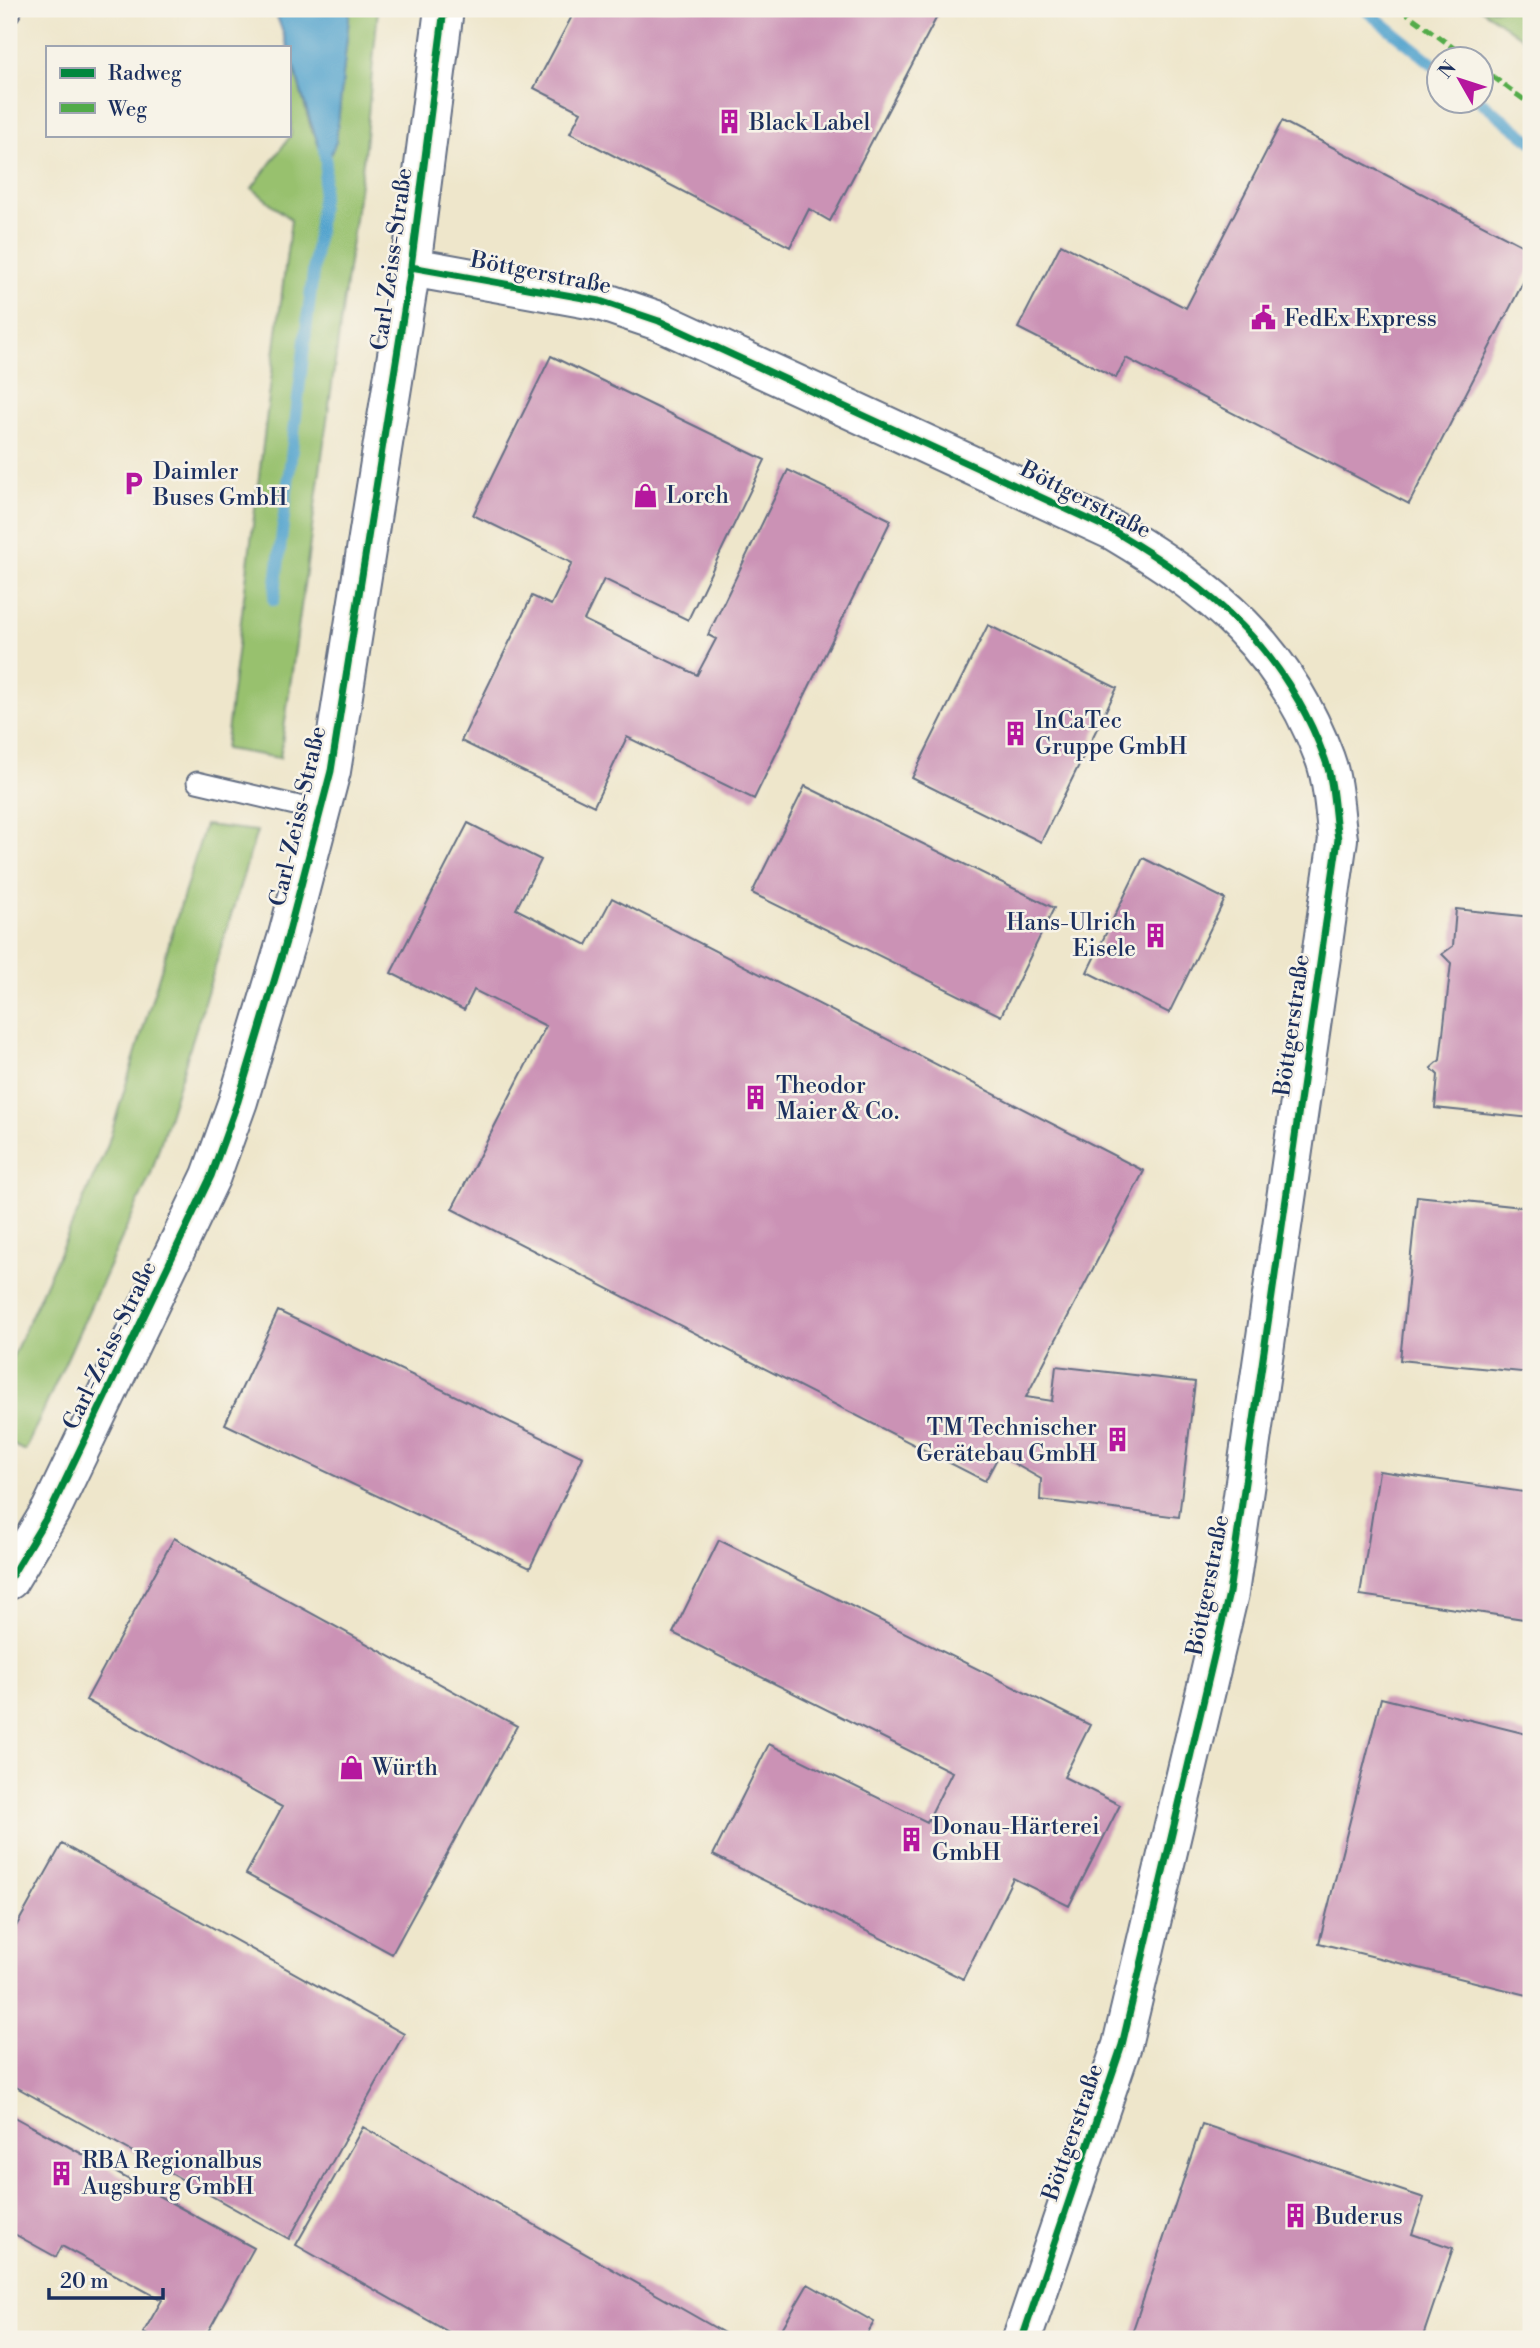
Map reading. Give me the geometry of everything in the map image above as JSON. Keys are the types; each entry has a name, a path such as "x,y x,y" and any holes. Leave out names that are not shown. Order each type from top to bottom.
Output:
{"street":[{"name":"Carl-Zeiss-Straße","path":"9,1580 51,1510 211,1176 239,1101 288,935 331,771 411,267 444,9"},
{"name":"Böttgerstraße","path":"411,267 600,301 659,321 1114,531 1176,568 1233,614 1293,688 1326,761 1338,838 1228,1593 1122,2045 1022,2339"}],"lane":[{"path":"9,14 12,9"},
{"path":"197,782 320,811"}],"green space":[{"path":"350,9 378,9 365,147 280,758 225,749 291,220 252,188 291,135 292,60 312,132 336,142"},
{"path":"1481,9 1531,9 1531,44"},
{"path":"205,825 257,831 151,1174 25,1451 9,1443 9,1365 107,1147"}],"water":[{"path":"274,9 350,9 336,142 326,164 290,54 290,46 288,46"}],"building":[{"name":"Black Label","path":"565,9 941,9 830,221 809,209 790,247 570,133 581,112 534,88 571,18"},
{"name":"FedEx Express","path":"1282,121 1531,250 1531,267 1409,504 1126,358 1116,378 1018,328 1061,244 1186,308"},
{"path":"551,356 765,460 688,620 604,579 584,620 697,675 716,639 708,635 788,470 891,520 754,799 627,737 594,806 461,741 532,596 551,605 572,563 473,515"},
{"name":"InCaTec Gruppe GmbH","path":"988,625 1117,688 1041,842 912,778"},
{"path":"805,786 1054,908 1001,1016 752,893"},
{"name":"Theodor Maier & Co.","path":"468,823 541,860 516,909 587,945 612,898 1144,1171 1026,1397 1052,1401 1056,1366 1195,1382 1179,1517 1040,1500 1041,1479 999,1455 985,1481 452,1209 546,1026 474,990 464,1010 391,973"},
{"name":"Hans-Ulrich Eisele","path":"1143,858 1225,899 1169,1013 1087,972"},
{"path":"1456,909 1531,917 1531,1118 1435,1108 1438,1075 1431,1068 1440,1060 1451,963 1442,954 1453,946"},
{"path":"1417,1196 1531,1208 1531,1373 1400,1360"},
{"path":"278,1311 583,1457 530,1568 225,1424"},
{"path":"1379,1471 1531,1493 1531,1620 1360,1595"},
{"name":"Würth","path":"174,1538 517,1726 392,1954 246,1874 282,1807 86,1700"},
{"name":"Donau-Härterei GmbH","path":"719,1540 1090,1725 1064,1777 1120,1805 1069,1906 1013,1878 963,1979 713,1855 769,1744 927,1822 952,1772 673,1633"},
{"path":"1381,1698 1531,1735 1531,1996 1319,1943"},
{"path":"62,1844 404,2034 289,2239 9,2083 9,1939"},
{"name":"RBA Regionalbus Augsburg GmbH","path":"9,2114 254,2248 204,2339 156,2339 143,2333 162,2300 62,2246 56,2257 9,2231"},
{"name":"Buderus","path":"1202,2124 1424,2198 1412,2234 1453,2248 1422,2339 1130,2339"},
{"path":"363,2127 726,2334 723,2339 461,2339 296,2245"},
{"path":"808,2284 874,2322 864,2339 776,2339"}],"waterway":[{"path":"1368,12 1424,57"},
{"path":"1494,112 1531,141"},
{"path":"274,600 326,164 324,149"}],"marked path":[{"path":"1401,9 1451,46"},
{"path":"1494,77 1531,105"}],"cycle path":[{"path":"9,1580 51,1510 211,1176 238,1101 288,935 331,771 411,267 444,9"},
{"path":"411,267 600,301 659,321 1114,531 1183,576 1241,625 1289,684 1308,719 1328,768 1338,839 1229,1593 1122,2045 1022,2339"}],"place":[{"name":"Black Label","path":"729,122"},
{"name":"FedEx Express","path":"1264,318"},
{"name":"Daimler Buses GmbH","path":"133,484"},
{"name":"Lorch","path":"646,495"},
{"name":"InCaTec Gruppe GmbH","path":"1015,733"},
{"name":"Hans-Ulrich Eisele","path":"1156,935"},
{"name":"Theodor Maier & Co.","path":"756,1098"},
{"name":"TM Technischer Gerätebau GmbH","path":"1117,1440"},
{"name":"Würth","path":"352,1767"},
{"name":"Donau-Härterei GmbH","path":"912,1839"},
{"name":"RBA Regionalbus Augsburg GmbH","path":"62,2173"},
{"name":"Buderus","path":"1295,2216"}]}
